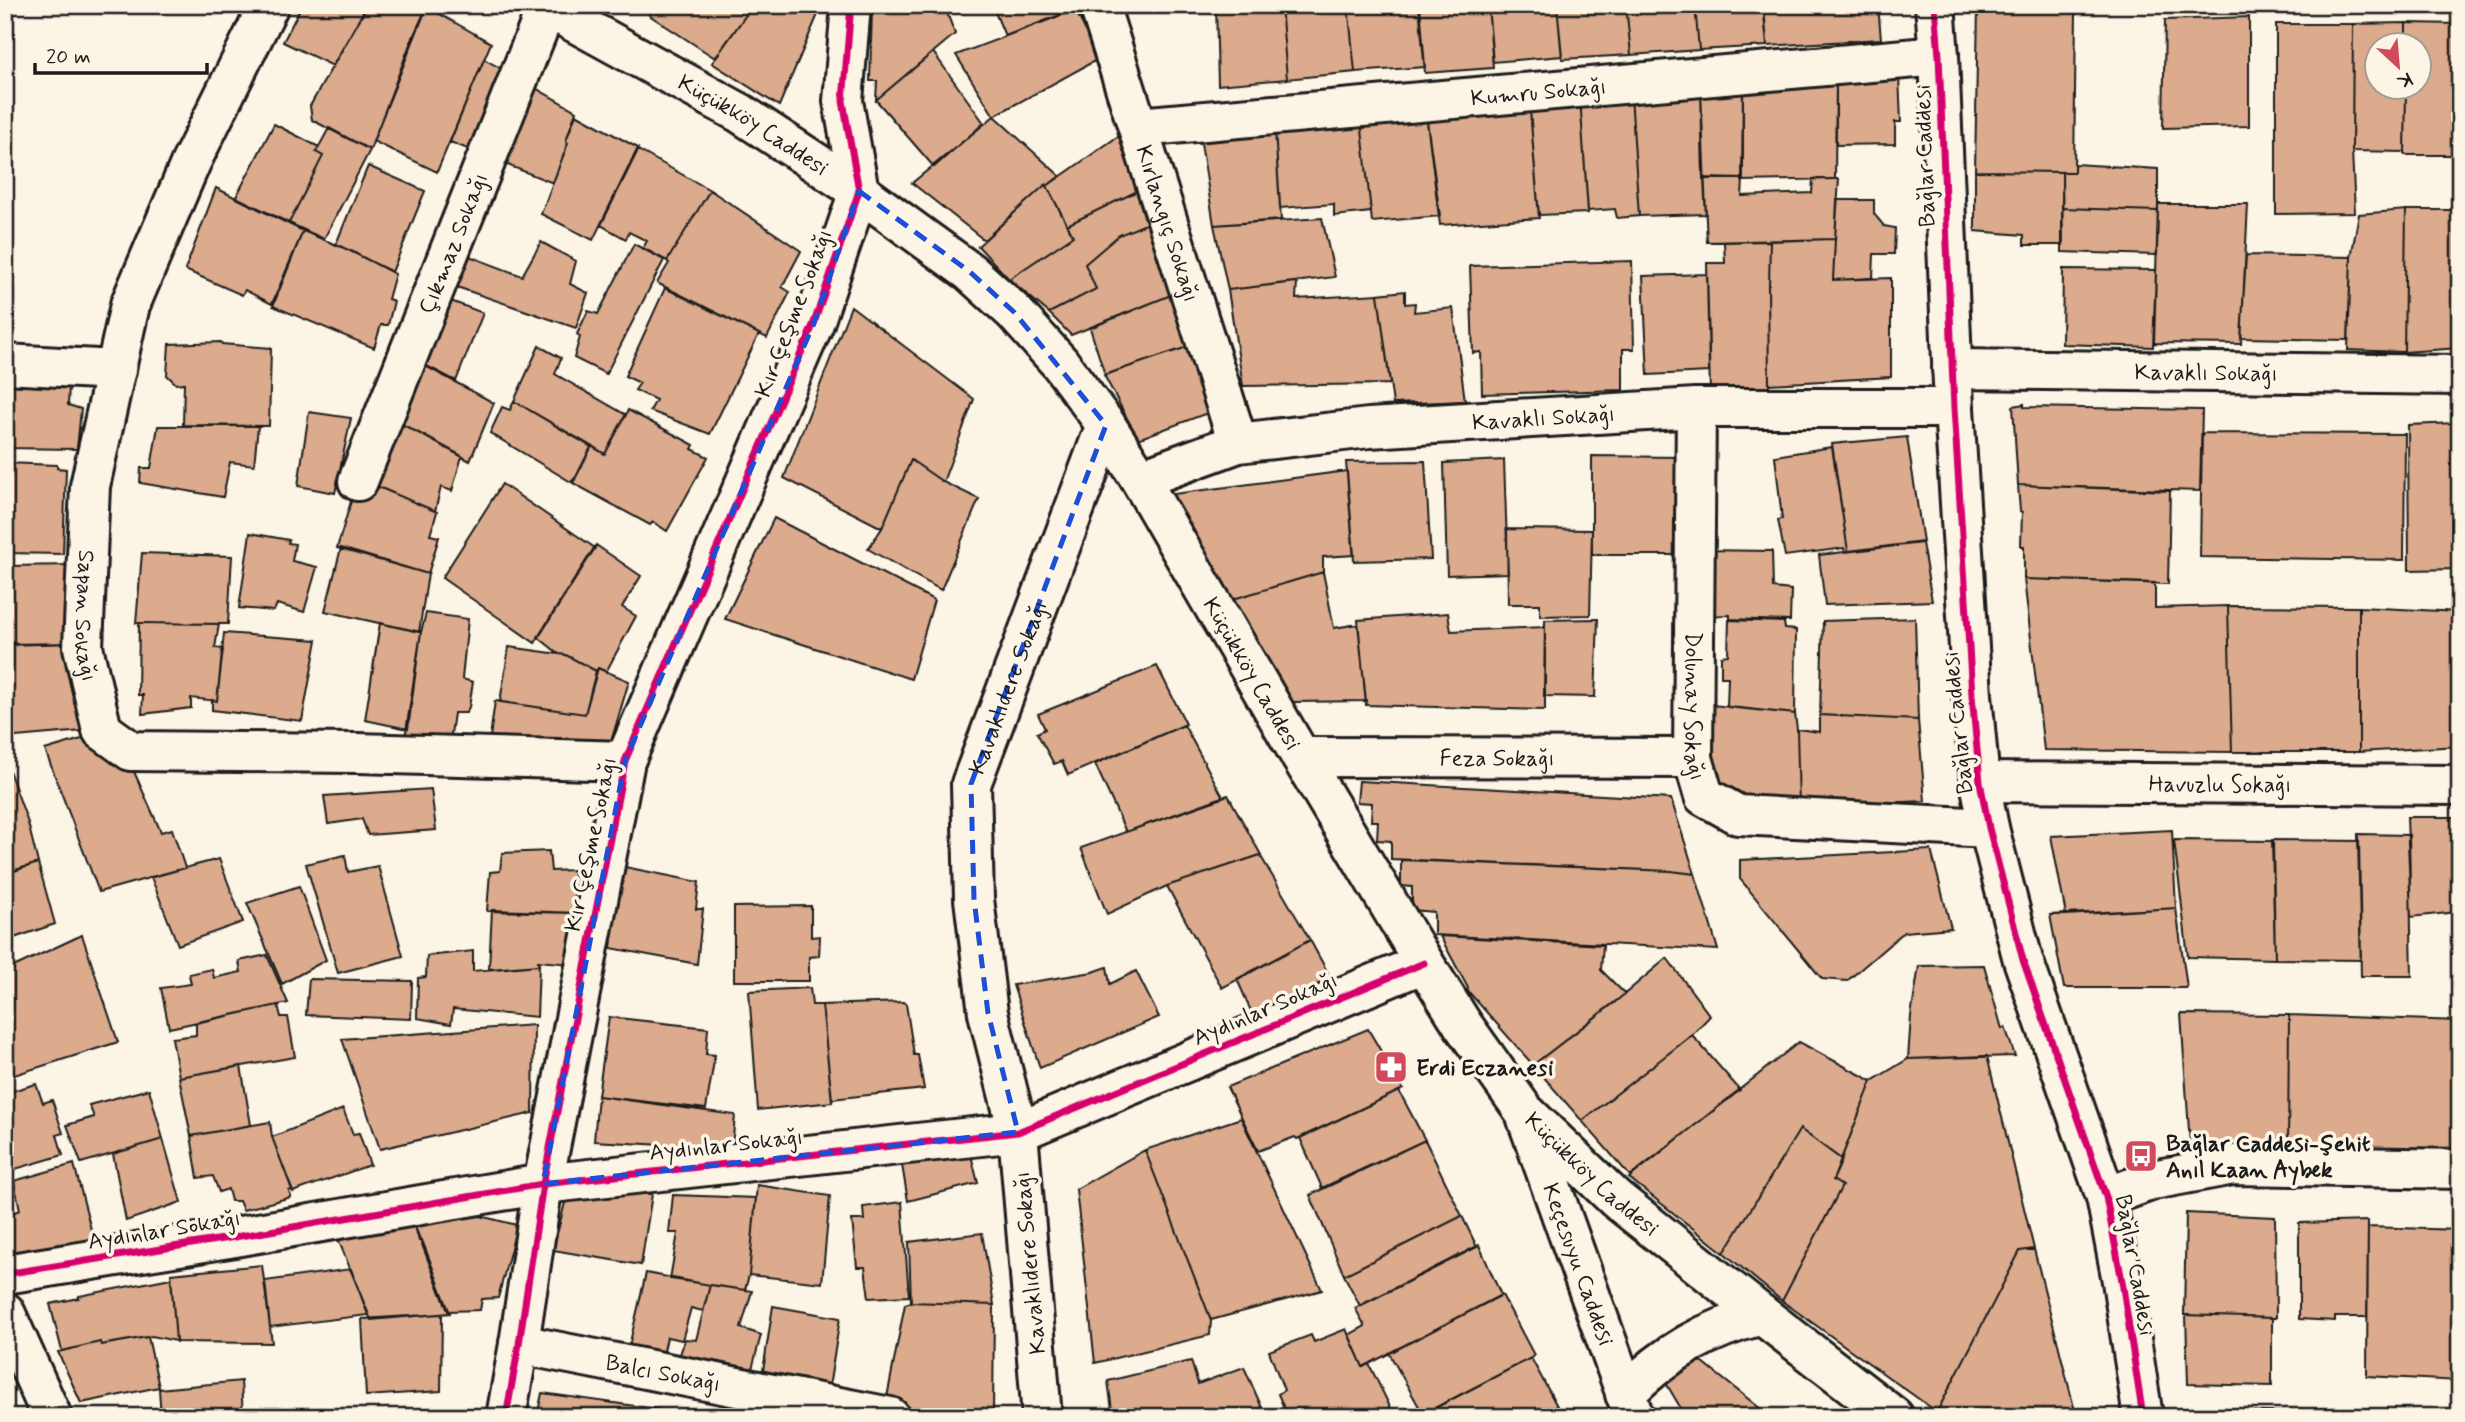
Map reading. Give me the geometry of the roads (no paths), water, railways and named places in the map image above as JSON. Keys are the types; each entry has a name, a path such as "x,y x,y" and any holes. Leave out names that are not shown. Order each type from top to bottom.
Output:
{"street":[{"name":"Sapan Sokağı","path":"270,5 191,162 130,305 90,486 83,647 102,730 131,751 358,753 625,761"},
{"path":"851,5 842,102 859,191"},
{"name":"Kırlangıç Sokağı","path":"1098,5 1238,443"},
{"name":"Bağlar Caddesi","path":"1935,5 1954,408 1980,782 2023,960 2106,1197 2122,1281 2136,1410"},
{"name":"Küçükköy Caddesi","path":"545,6 740,113 859,191 970,271 1014,312 1060,363 1106,425 1424,963 1463,1025 1524,1111 1616,1199 1895,1417"},
{"name":"Çıkmaz Sokağı","path":"358,481 545,6"},
{"name":"Kumru Sokağı","path":"1138,127 1939,56"},
{"name":"Kır Çeşme Sokağı","path":"506,1417 543,1184 625,761 814,323 859,191"},
{"path":"5,364 116,370"},
{"name":"Kavaklı Sokağı","path":"1952,369 2460,375"},
{"name":"Kavaklı Sokağı","path":"1140,479 1238,443 1369,428 1696,408 1954,408"},
{"name":"Dolunay Sokağı","path":"1696,408 1693,758 1704,796 1738,815 1989,828"},
{"name":"Kavaklıdere Sokağı","path":"1042,1417 1018,1132 988,1013 974,899 971,784 1106,425"},
{"name":"Feza Sokağı","path":"1301,757 1693,758"},
{"name":"Havuzlu Sokağı","path":"1980,782 2460,785"},
{"name":"Aydınlar Sokağı","path":"5,1274 543,1184 1018,1132 1424,963"},
{"name":"Keçesuyu Caddesi","path":"1524,1111 1630,1406"},
{"path":"2106,1197 2153,1180 2233,1165 2460,1169"},
{"path":"5,1312 52,1417"},
{"path":"1630,1406 1648,1370 1700,1337 1730,1323 1762,1315"},
{"name":"Balcı Sokağı","path":"519,1344 890,1417"}],"place":[{"name":"Erdi Eczanesi","path":"1391,1067"},
{"name":"Bağlar Caddesi-şehit Anıl Kaan Aybek","path":"2141,1156"}]}
